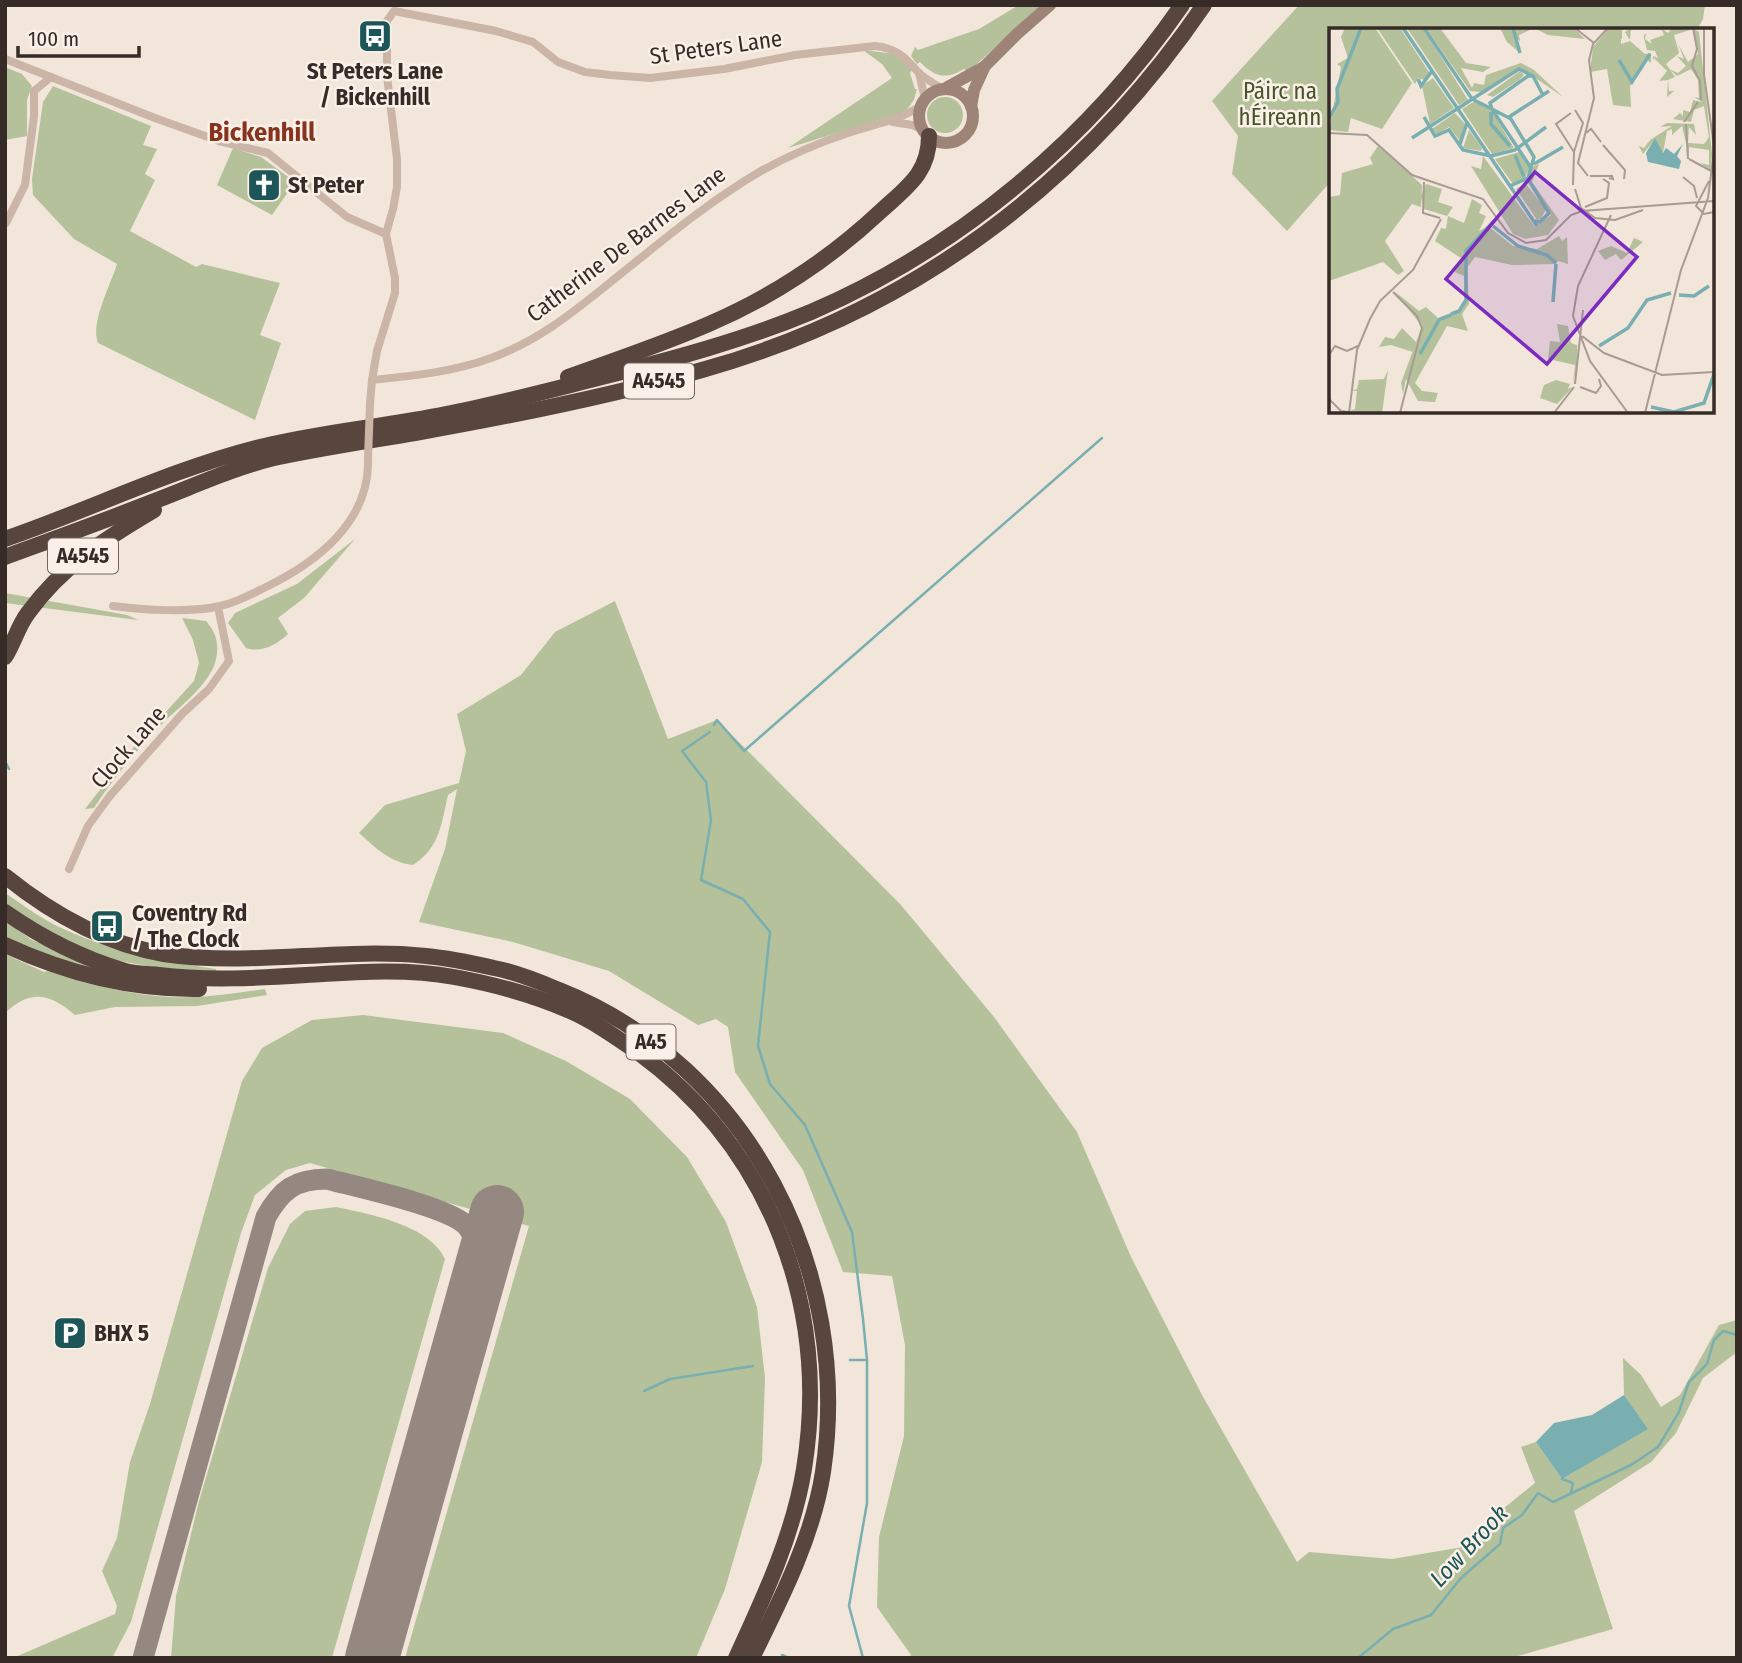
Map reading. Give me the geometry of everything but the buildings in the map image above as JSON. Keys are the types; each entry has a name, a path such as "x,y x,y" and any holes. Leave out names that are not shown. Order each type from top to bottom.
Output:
{"highway":[{"name":"A4545","path":"5,540 240,453 494,404 682,357 753,334 847,295 915,257 992,205 1071,136 1133,69 1182,5"},
{"name":"A4545","path":"5,557 192,486 272,459 512,414 632,388 762,352 844,317 908,284 965,249 1025,205 1077,158 1124,109 1163,63 1204,5"},
{"path":"494,404 701,328 797,277 857,232 917,176 926,162 926,133"},
{"name":"A4545","path":"5,657 26,615 66,569 104,540 192,486"},
{"name":"A45","path":"5,876 75,923 121,942 163,954 215,959 425,956 496,968 524,976 578,998 620,1020 677,1063 729,1114 781,1194 795,1226 815,1289 826,1345 828,1433 823,1475 807,1532 786,1589 752,1658"},
{"name":"A45","path":"5,912 70,951 128,972 198,980 394,971 450,976 489,984 571,1011 612,1034 663,1071 712,1120 736,1150 777,1223 804,1320 810,1392 804,1470 792,1526 736,1658"},
{"path":"5,945 46,964 144,988 197,989 262,983 290,976"}],"main road":[{"path":"984,68 974,90 971,124 961,138 945,142 926,133 919,116 923,102 934,92 984,68 1050,5"},
{"path":"943,89 958,92 971,107"}],"street":[{"name":"St Peters Lane","path":"372,380 377,351 395,293 395,278 386,234 397,187 397,159 387,76 387,21 394,11 496,31 533,42 558,62 585,72 650,78 724,69 795,55 886,47 904,55 919,73 943,89"},
{"path":"5,59 219,141 268,153 347,217 386,234"},
{"path":"919,73 923,102"},
{"path":"6,223 25,185 34,116 34,92 51,77"},
{"name":"Catherine De Barnes Lane","path":"372,380 457,369 492,358 533,340 570,316 744,181 803,151 849,132 906,115 923,102"},
{"name":"Catherine De Barnes Lane","path":"890,121 905,123 926,133"},
{"path":"113,606 141,610 218,607 283,578 319,554 337,538 353,517 363,495 368,459 372,380"},
{"path":"218,607 229,660 239,657"},
{"name":"Clock Lane","path":"69,869 88,827 109,797 182,714 209,689 229,660"}],"green space":[{"path":"1019,5 1042,5 968,72 964,69 952,75 936,74 920,62 917,64 911,56 915,47 918,50 979,29"},
{"name":"Páirc na hÉireann","path":"1299,5 1705,5 1703,19 1698,28 1329,28 1329,183 1287,231 1232,174 1238,136 1212,101"},
{"path":"863,50 895,54 913,69 910,73 917,89 914,100 905,112 788,148 892,78 882,64"},
{"path":"5,67 22,74 32,86 27,100 27,136 5,140"},
{"path":"53,86 151,126 143,145 157,149 145,174 155,180 130,231 196,267 202,264 280,283 260,335 281,343 255,420 98,343 96,335 99,314 117,264 74,239 33,195 32,179 43,102"},
{"path":"945,97 958,102 963,115 958,128 945,133 932,128 927,115 932,102"},
{"path":"233,148 261,157 295,182 272,215 217,185"},
{"path":"355,539 304,598 278,618 288,634 268,647 246,648 228,623 235,613 297,584"},
{"path":"5,593 127,615 138,620 5,603"},
{"path":"615,601 668,739 717,720 901,905 994,1017 1077,1132 1131,1257 1202,1395 1297,1562 1309,1552 1392,1559 1463,1547 1488,1521 1535,1483 1521,1447 1536,1442 1562,1479 1647,1429 1624,1395 1623,1358 1641,1375 1661,1407 1680,1395 1719,1325 1737,1320 1737,1352 1703,1378 1676,1433 1651,1462 1574,1511 1613,1629 1511,1658 909,1658 911,1655 877,1607 879,1537 904,1436 905,1345 892,1276 843,1272 803,1170 735,1072 728,1027 716,1019 698,1025 609,971 513,942 419,922 445,849 457,789 448,795 434,843 413,865 390,858 359,833 385,805 459,783 466,751 457,714 521,675 555,632"},
{"path":"182,618 206,621 213,631 217,654 210,674 198,690 135,753 94,808 85,809 132,749 194,681 199,663 193,640"},
{"path":"5,893 46,920 85,938 151,957 216,969 216,973 146,966 92,953 53,934 5,904"},
{"path":"5,920 30,939 100,969 86,970 5,937"},
{"path":"5,954 44,972 129,992 198,997 265,989 267,995 197,1006 115,1007 75,1015 48,998 32,997 14,1005 5,1013"},
{"path":"363,1015 503,1033 566,1061 630,1099 687,1157 726,1222 757,1307 765,1378 762,1462 725,1589 696,1658 405,1658 529,1226 310,1163 286,1170 255,1195 241,1233 131,1622 112,1658 13,1658 115,1614 117,1606 102,1571 117,1538 130,1462 150,1404 242,1081 262,1048 312,1020"},
{"path":"336,1207 413,1229 437,1247 445,1259 332,1658 171,1658 176,1596 199,1501 268,1268 290,1224 305,1211"}],"water":[{"path":"1624,1395 1648,1429 1562,1479 1536,1442 1554,1423 1592,1415"}],"waterway":[{"path":"714,725 717,720 744,751 1102,438"},
{"path":"710,732 682,751 706,782 711,820 701,880 743,899 770,932 758,1046 770,1084 805,1125 852,1232 867,1360 867,1503 849,1606 863,1658"},
{"path":"5,761 9,769"},
{"name":"Low Brook","path":"1358,1658 1393,1629 1431,1615 1461,1578 1500,1544 1503,1528 1522,1515 1538,1493 1553,1502 1631,1465 1658,1447 1679,1412 1689,1382 1707,1364 1714,1340 1723,1331 1737,1335"},
{"path":"850,1360 867,1360"},
{"path":"644,1391 670,1379 753,1366"},
{"path":"1562,1479 1573,1483 1571,1492"},
{"name":"Low Brook","path":"782,1655 789,1658"}],"taxiway":[{"path":"143,1658 266,1217 283,1193 306,1181 327,1179 440,1211 466,1225 473,1236 478,1277"}],"runway":[{"path":"372,1658 497,1212"}],"place":[{"name":"St Peters Lane / Bickenhill","path":"375,36"},
{"name":"St Peter","path":"264,185"},
{"name":"Coventry Rd / The Clock","path":"107,926"},
{"name":"BHX 5","path":"70,1333"}],"district":[{"name":"Bickenhill","path":"262,132"}]}
